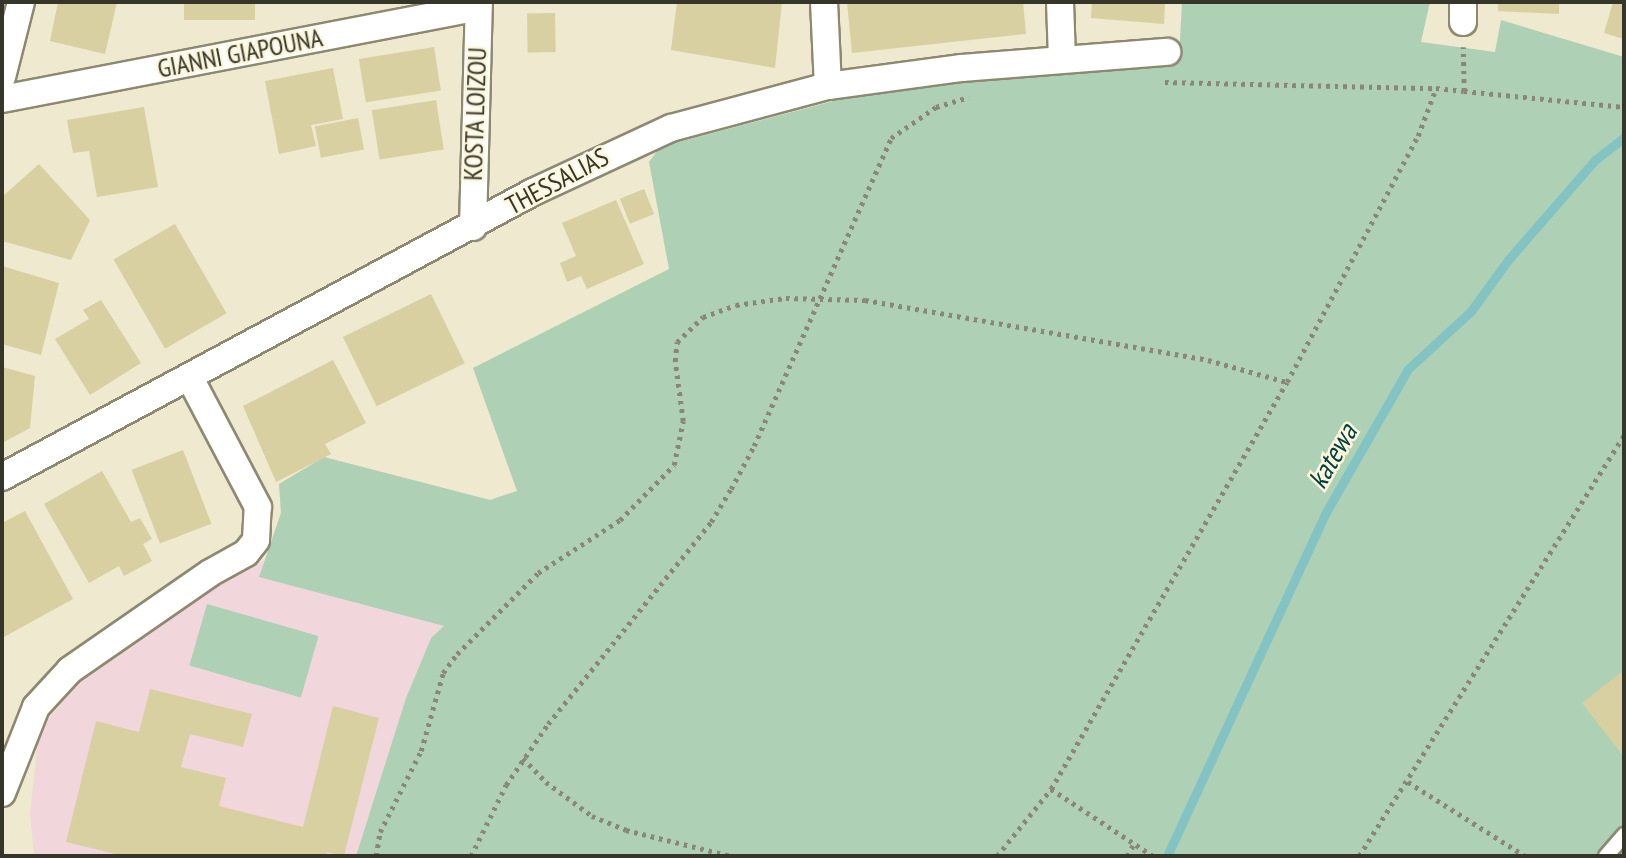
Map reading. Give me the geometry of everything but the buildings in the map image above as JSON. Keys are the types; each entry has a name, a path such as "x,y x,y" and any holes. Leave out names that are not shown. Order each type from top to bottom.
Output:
{"street":[{"path":"2,77 21,2"},
{"path":"824,2 828,86"},
{"path":"1060,2 1062,58"},
{"name":"GIANNI GIAPOUNA","path":"2,99 478,4"},
{"name":"KOSTA LOIZOU","path":"473,227 478,4"},
{"name":"THESSALIAS","path":"2,477 191,380 622,147 683,124 828,86 1062,58 1167,52"},
{"path":"2,793 36,707 61,679 163,604 246,553 256,540 258,507 191,380"}],"lane":[{"path":"1605,856 1624,835"}],"path":[{"path":"1463,12 1464,90"},
{"path":"1162,82 1436,88 1624,107"},
{"path":"997,856 1051,789 1287,382 1418,136 1436,88"},
{"path":"471,856 523,758 711,522 754,446 891,138 936,107 972,96"},
{"path":"376,856 380,832 421,751 443,673 457,654 538,573 620,520 674,465 683,421 675,361 677,342 686,330 703,317 736,305 821,296 1208,360 1287,382"},
{"path":"1359,856 1624,436"},
{"path":"523,758 546,782 592,816 647,836 731,856"},
{"path":"1408,782 1525,856"},
{"path":"1051,789 1151,855"},
{"path":"1127,856 1133,845"}],"shaded area":[{"path":"324,457 490,500 517,491 451,621 431,638 406,698 356,856 34,856 30,814 39,730 78,683 168,610 265,560 281,513 279,484"}],"green space":[{"path":"1182,2 1430,2 1421,42 1495,52 1501,20 1624,57 1624,856 356,856 406,698 431,638 444,626 259,577 281,513 279,484 324,457 490,500 517,491 473,368 669,269 649,162 660,147 890,86 1179,59"},
{"path":"207,604 319,636 301,697 189,666"}],"waterway":[{"name":"katewa","path":"1167,856 1325,514 1408,369 1471,311 1508,260 1595,160 1624,137"}]}
